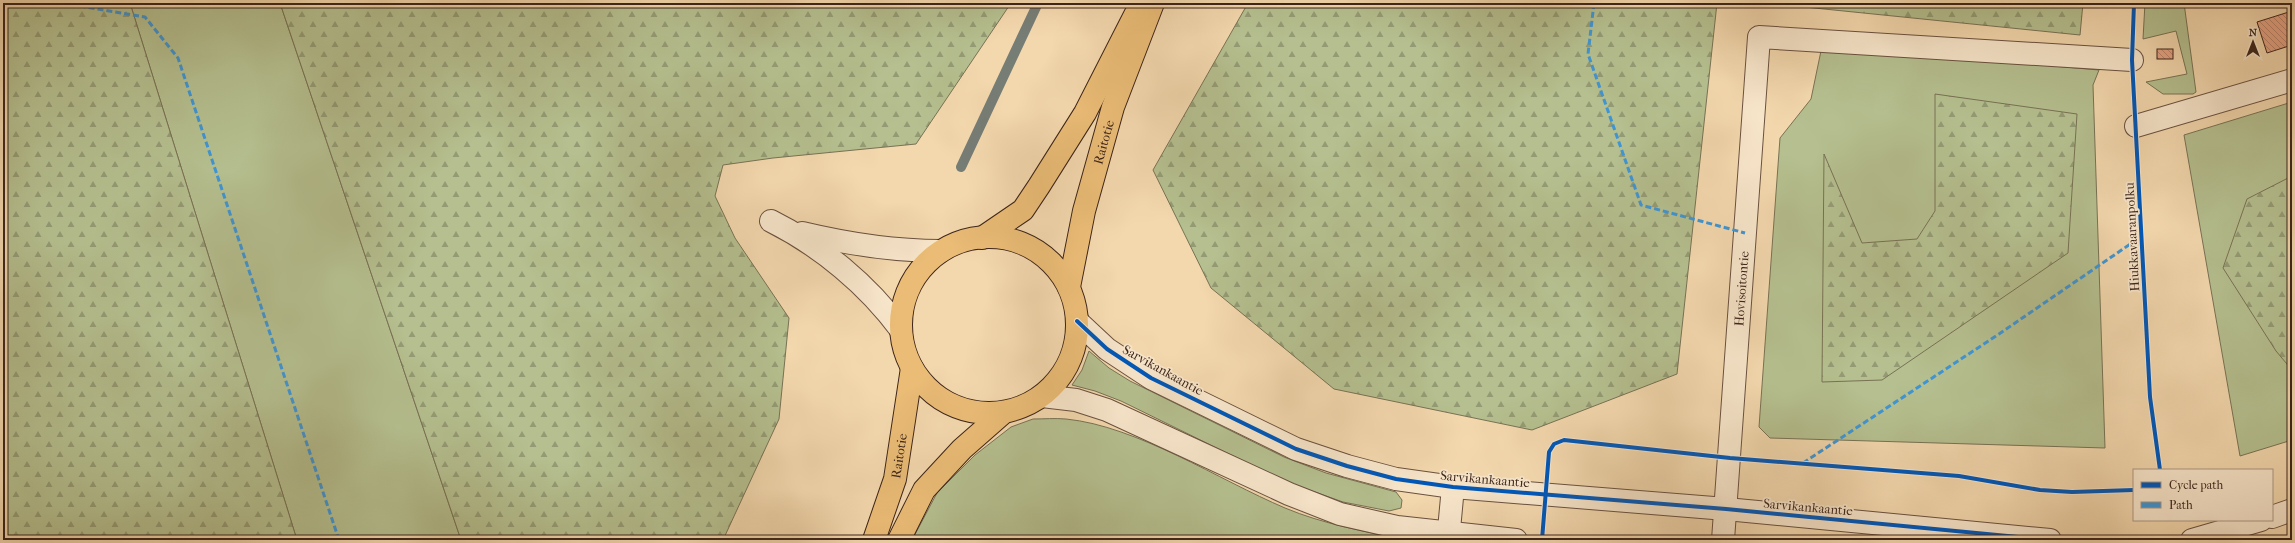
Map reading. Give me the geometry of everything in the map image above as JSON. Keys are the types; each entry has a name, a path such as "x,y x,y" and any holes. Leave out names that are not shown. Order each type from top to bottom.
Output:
{"main road":[{"name":"Raitotie","path":"982,238 1023,210 1085,113 1141,3"},
{"name":"Raitotie","path":"1069,287 1084,211 1113,107 1153,3"},
{"path":"982,238 1004,238 1025,245 1044,256 1058,270 1069,287 1076,306 1078,321 1076,345 1069,364 1058,382 1042,396 1024,407 1003,413 982,414 962,409 942,400 925,386 912,368 904,347 901,330 904,304 912,283 924,265 941,251 961,242 982,238"},
{"name":"Raitotie","path":"874,540 895,479 912,368"},
{"path":"899,540 924,490 962,449 1003,413"}],"street":[{"name":"Hovisoitontie","path":"1723,540 1759,37 2132,60"},
{"path":"2136,126 2292,80"},
{"path":"771,221 792,231 826,255 883,306 901,330"},
{"path":"792,231 849,244 907,251 941,251"},
{"name":"Sarvikankaantie","path":"1078,321 1107,349 1139,371 1296,449 1347,466 1396,479 1453,487 1726,509 2050,540"},
{"path":"1042,396 1076,400 1107,410 1288,494 1340,514 1448,537 1516,540"},
{"path":"1448,537 1453,487"},
{"path":"2273,517 2292,510"},
{"path":"2192,540 2258,521"}],"green space":[{"path":"3,3 130,3 297,540 3,540"},
{"path":"130,3 280,3 461,540 297,540"},
{"path":"280,3 1011,3 916,144 773,158 723,165 715,196 735,238 789,318 779,419 723,540 461,540"},
{"path":"1248,3 1717,3 1677,374 1532,430 1334,389 1211,288 1153,170"},
{"path":"1765,3 2083,3 2080,35"},
{"path":"2145,3 2184,3 2196,92 2193,94 2163,94 2146,82 2187,74 2176,31 2143,39"},
{"path":"1822,46 2099,70 2093,85 2105,448 1770,438 1759,427 1780,138 1811,99"},
{"path":"1935,94 2077,114 2068,253 1882,380 1822,382 1824,154 1862,243 1917,239 1935,211"},
{"path":"2292,102 2292,440 2240,456 2184,135"},
{"path":"2292,176 2292,370 2276,351 2223,268 2247,199"},
{"path":"1089,351 1109,368 1130,381 1284,457 1326,473 1396,492 1402,500 1401,508 1389,511 1343,502 1284,481 1121,401 1095,391 1072,385 1082,370"},
{"path":"1033,419 1066,419 1093,424 1121,432 1149,443 1299,514 1344,527 1404,540 912,540 937,493 975,455 1011,427"}],"building":[{"path":"2292,11 2292,45 2267,53 2257,22"},
{"path":"2157,49 2173,49 2173,59 2157,59"}],"waterway":[{"path":"961,167 1038,3"}],"marked path":[{"path":"62,3 145,17 178,58 339,540"},
{"path":"1594,3 1588,54 1641,205 1745,233"},
{"path":"1803,463 1999,334 2142,236"}],"cycle path":[{"name":"Hiukkavaaranpolku","path":"2134,3 2132,60 2150,397 2160,469"},
{"path":"1077,321 1107,349 1151,378 1296,449 1347,466 1396,479 1453,487 1726,509 2050,540"},
{"path":"1542,540 1549,452 1554,444 1564,440 1730,458 1959,476 2040,490 2072,492 2133,490"}]}
